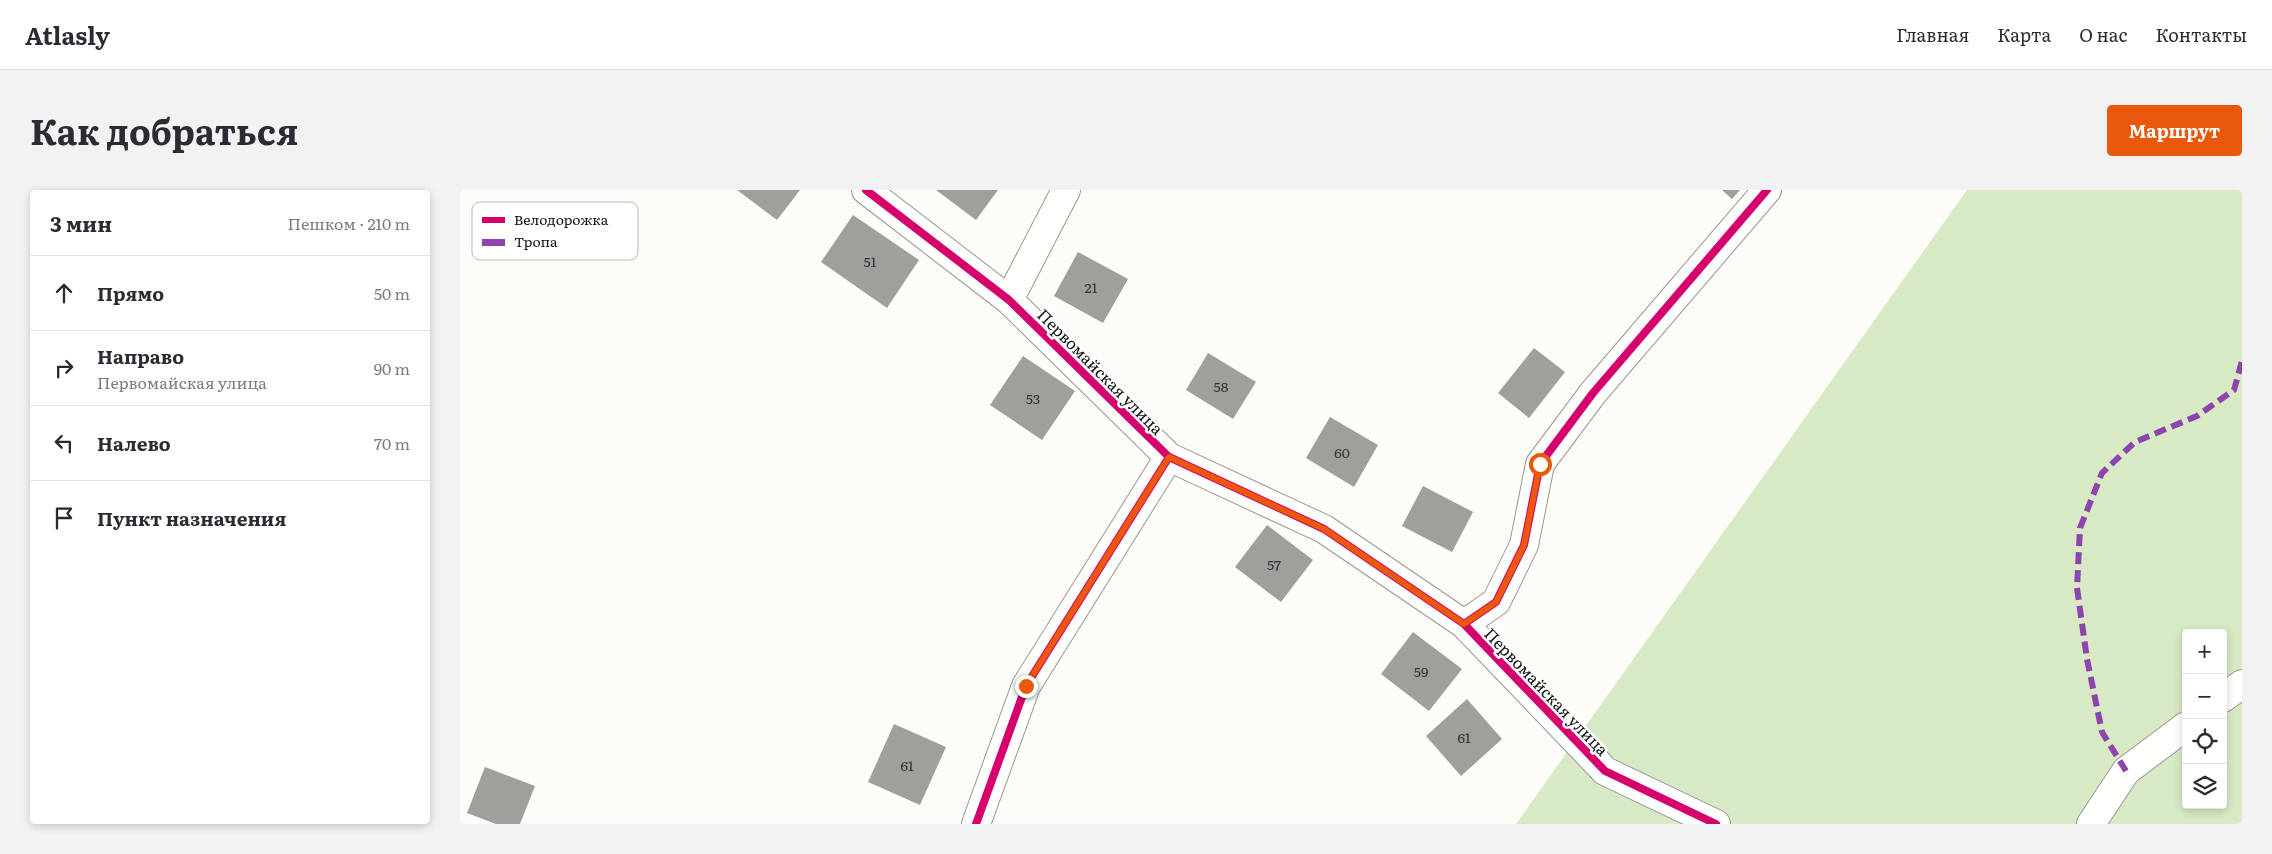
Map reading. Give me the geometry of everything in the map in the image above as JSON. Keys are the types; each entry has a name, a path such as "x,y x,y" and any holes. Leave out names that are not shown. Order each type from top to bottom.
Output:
{"street":[{"name":"Первомайская улица","path":"866,190 1009,300 1169,457 1324,529 1464,624 1604,771 1716,824"},
{"path":"1009,300 1066,190"},
{"path":"1464,624 1496,602 1524,545 1540,464 1593,393 1767,190"},
{"path":"976,824 1026,686 1169,457"},
{"path":"2227,695 2242,684"},
{"path":"2091,824 2126,771 2182,729"}],"green space":[{"path":"1967,190 2242,190 2242,824 1516,824"}],"building":[{"path":"737,190 800,190 777,220"},
{"path":"936,190 998,190 976,220"},
{"path":"1722,190 1740,190 1732,199"},
{"path":"853,215 919,260 887,308 821,262"},
{"path":"1078,252 1128,279 1103,323 1054,296"},
{"path":"1534,348 1565,372 1529,418 1498,393"},
{"path":"1208,353 1256,382 1233,419 1186,390"},
{"path":"1023,356 1075,391 1042,440 990,405"},
{"path":"1330,417 1378,445 1354,487 1306,458"},
{"path":"1423,486 1473,512 1452,552 1402,526"},
{"path":"1267,525 1313,560 1281,602 1235,567"},
{"path":"1413,632 1462,669 1429,711 1381,674"},
{"path":"1467,699 1502,739 1461,776 1426,736"},
{"path":"894,724 946,747 920,805 868,782"},
{"path":"485,767 535,786 520,824 496,824 467,813"}],"marked path":[{"path":"2126,771 2102,732 2087,659 2077,588 2080,528 2102,473 2135,442 2197,416 2234,390 2242,361"}],"cycle path":[{"path":"866,190 1009,300 1169,457 1324,529 1464,624 1605,771 1716,824"},
{"path":"1464,624 1496,602 1524,545 1540,464 1593,393 1767,190"},
{"path":"976,824 1026,686 1169,457"}],"route":[{"path":"1026,686 1169,457 1324,529 1464,624 1496,602 1524,545 1540,464"}]}
